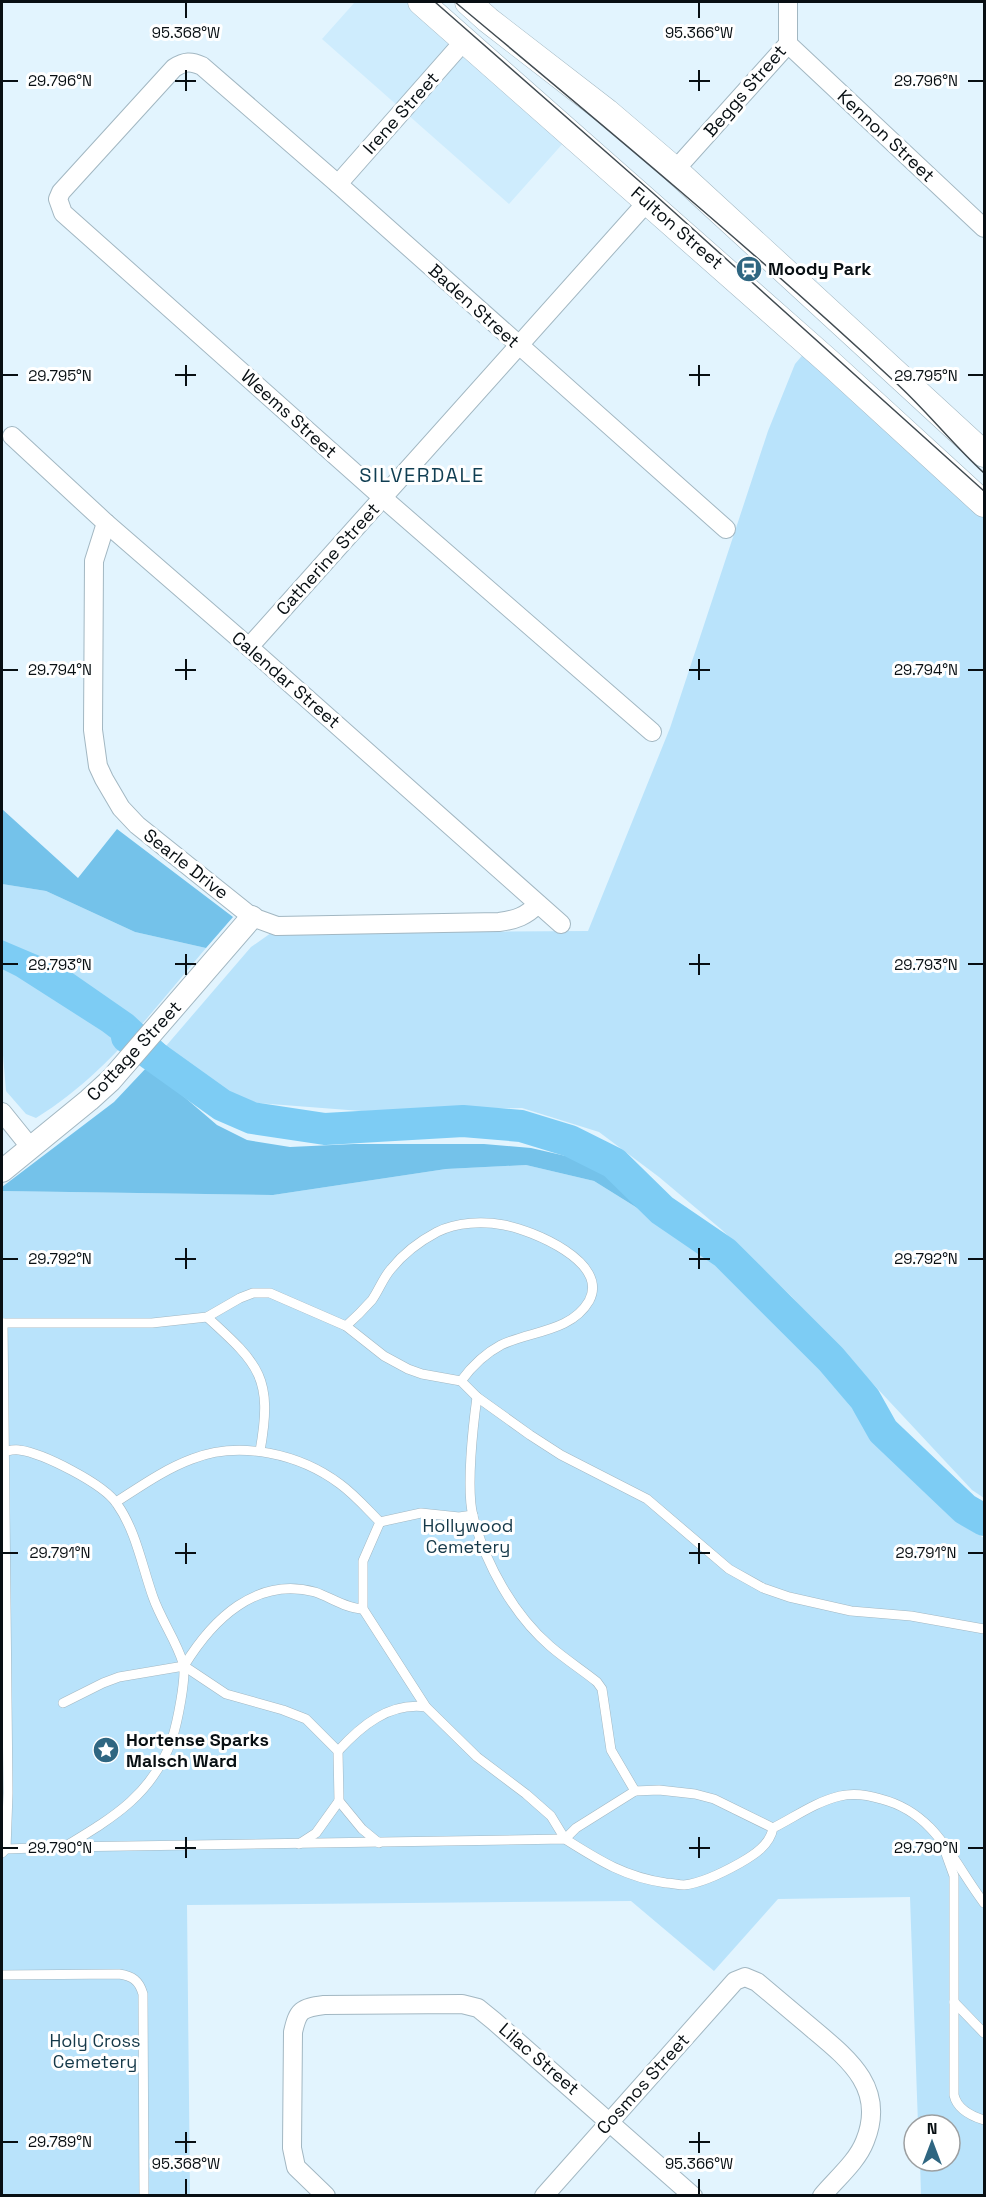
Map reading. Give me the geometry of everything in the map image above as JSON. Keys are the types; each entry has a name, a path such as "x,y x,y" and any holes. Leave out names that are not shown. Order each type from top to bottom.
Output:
{"main road":[{"name":"Fulton Street","path":"421,2 830,363 984,504"},
{"path":"468,2 607,112 675,170 984,454"}],"street":[{"name":"Beggs Street","path":"675,170 788,44 788,2"},
{"name":"Irene Street","path":"338,184 464,41"},
{"name":"Kennon Street","path":"788,44 984,228"},
{"name":"Baden Street","path":"63,213 58,199 65,186 174,68 183,62 193,62 202,66 726,529"},
{"name":"Catherine Street","path":"249,646 647,202"},
{"name":"Weems Street","path":"63,213 383,498 652,732"},
{"name":"Calendar Street","path":"12,436 105,523 249,646 561,924"},
{"name":"Searle Drive","path":"105,523 94,561 93,730 98,765 111,793 137,825 252,917 277,926 471,924 518,920 538,904"},
{"name":"Cottage Street","path":"2,1171 111,1080 252,917"},
{"path":"2,1112 30,1148"},
{"name":"Cosmos Street","path":"544,2196 735,1981 745,1977 757,1982 848,2058 862,2076 869,2096 871,2115 864,2143 822,2196"},
{"name":"Lilac Street","path":"326,2196 296,2167 292,2148 293,2032 297,2015 306,2007 352,2004 462,2004 478,2008 610,2121 693,2196"}],"lane":[{"path":"346,1326 372,1300 390,1270 411,1249 446,1228 480,1223 502,1224 522,1229 538,1235 585,1267 592,1288 589,1300 581,1311 552,1329 500,1346 481,1358 461,1381"},
{"path":"773,1828 714,1799 695,1794 659,1790 634,1791 576,1828 566,1839 64,1847 4,1851 8,1793 2,1323 152,1323 207,1317 253,1293 270,1293 346,1326 396,1363 422,1374 461,1381 477,1397 561,1455 647,1499 729,1569 763,1588 789,1597 851,1611 911,1616 984,1629"},
{"path":"207,1317 249,1358 259,1375 265,1395 265,1424 260,1451"},
{"path":"477,1397 472,1435 473,1515 494,1569 519,1611 549,1645 597,1682 602,1689 611,1750 634,1791"},
{"path":"3,1452 12,1449 21,1450 47,1458 77,1473 116,1502 130,1526 156,1604 177,1646 184,1666 226,1695 295,1714 316,1727 338,1751 339,1801 316,1833 299,1844"},
{"path":"116,1502 167,1470 194,1458 232,1451 260,1451 294,1459 319,1470 340,1484 380,1522"},
{"path":"380,1522 421,1512 459,1517 473,1515"},
{"path":"380,1522 363,1561 363,1609 426,1707 477,1757 551,1816 566,1839 619,1870 643,1879 682,1885 694,1883 743,1862 761,1849 772,1835 773,1828"},
{"path":"64,1847 113,1818 133,1802 157,1772 172,1738 178,1717 184,1666 197,1645 214,1625 242,1602 264,1593 288,1589 303,1590 329,1597 356,1609 363,1609"},
{"path":"63,1703 111,1680 184,1666"},
{"path":"405,1706 413,1687"},
{"path":"338,1751 368,1722 382,1714 405,1706 426,1707"},
{"path":"773,1828 809,1807 842,1796 869,1796 908,1808 942,1840 984,1903"},
{"path":"339,1801 362,1829 379,1843"},
{"path":"942,1840 954,1876 955,2101 965,2111 984,2120"},
{"path":"2,1975 119,1974 129,1976 141,1986 143,1994 144,2196"},
{"path":"954,2002 984,2032"}],"shaded area":[{"path":"355,2 408,2 565,141 509,204 322,39"},
{"path":"2,809 78,878 117,829 233,917 206,948 135,932 46,891 2,884"},
{"path":"2,940 61,965 133,1015 172,1051 155,1071 102,1031 2,969"},
{"path":"148,1066 217,1125 247,1140 290,1147 354,1144 484,1144 531,1148 579,1159 608,1173 715,1261 655,1219 594,1181 526,1165 446,1169 273,1195 2,1191 2,1187 114,1102"}],"green space":[{"path":"806,351 984,517 984,1498 972,1490 791,1296 722,1230 659,1177 599,1132 522,1108 361,1111 243,1102 166,1046 251,947 271,933 588,931 670,728 768,431 795,364"},
{"path":"2,884 46,891 135,932 206,948 128,1040 107,1061 85,1082 36,1118 26,1114 6,1091 2,1043"},
{"name":"Hollywood Cemetery","path":"526,1165 594,1181 655,1219 715,1261 817,1365 880,1443 955,1521 984,1538 984,2195 921,2195 920,2173 962,2173 962,2113 918,2113 910,1897 778,1899 714,1971 631,1901 187,1905 190,2195 2,2196 2,1191 273,1195 446,1169"}],"waterway":[{"path":"127,1037 222,1105 252,1118 325,1129 463,1121 521,1126 570,1141 614,1163 662,1210 725,1253 831,1359 865,1399 883,1431 965,1509 984,1520"}],"tram line":[{"path":"435,2 654,194 984,491"},
{"path":"455,2 787,284 907,393 984,473"}],"place":[{"name":"Moody Park","path":"749,269"},
{"name":"Hortense Sparks Malsch Ward","path":"106,1750"}],"district":[{"name":"SILVERDALE","path":"422,475"}],"park label":[{"name":"Holy Cross Cemetery","path":"95,2051"}]}
